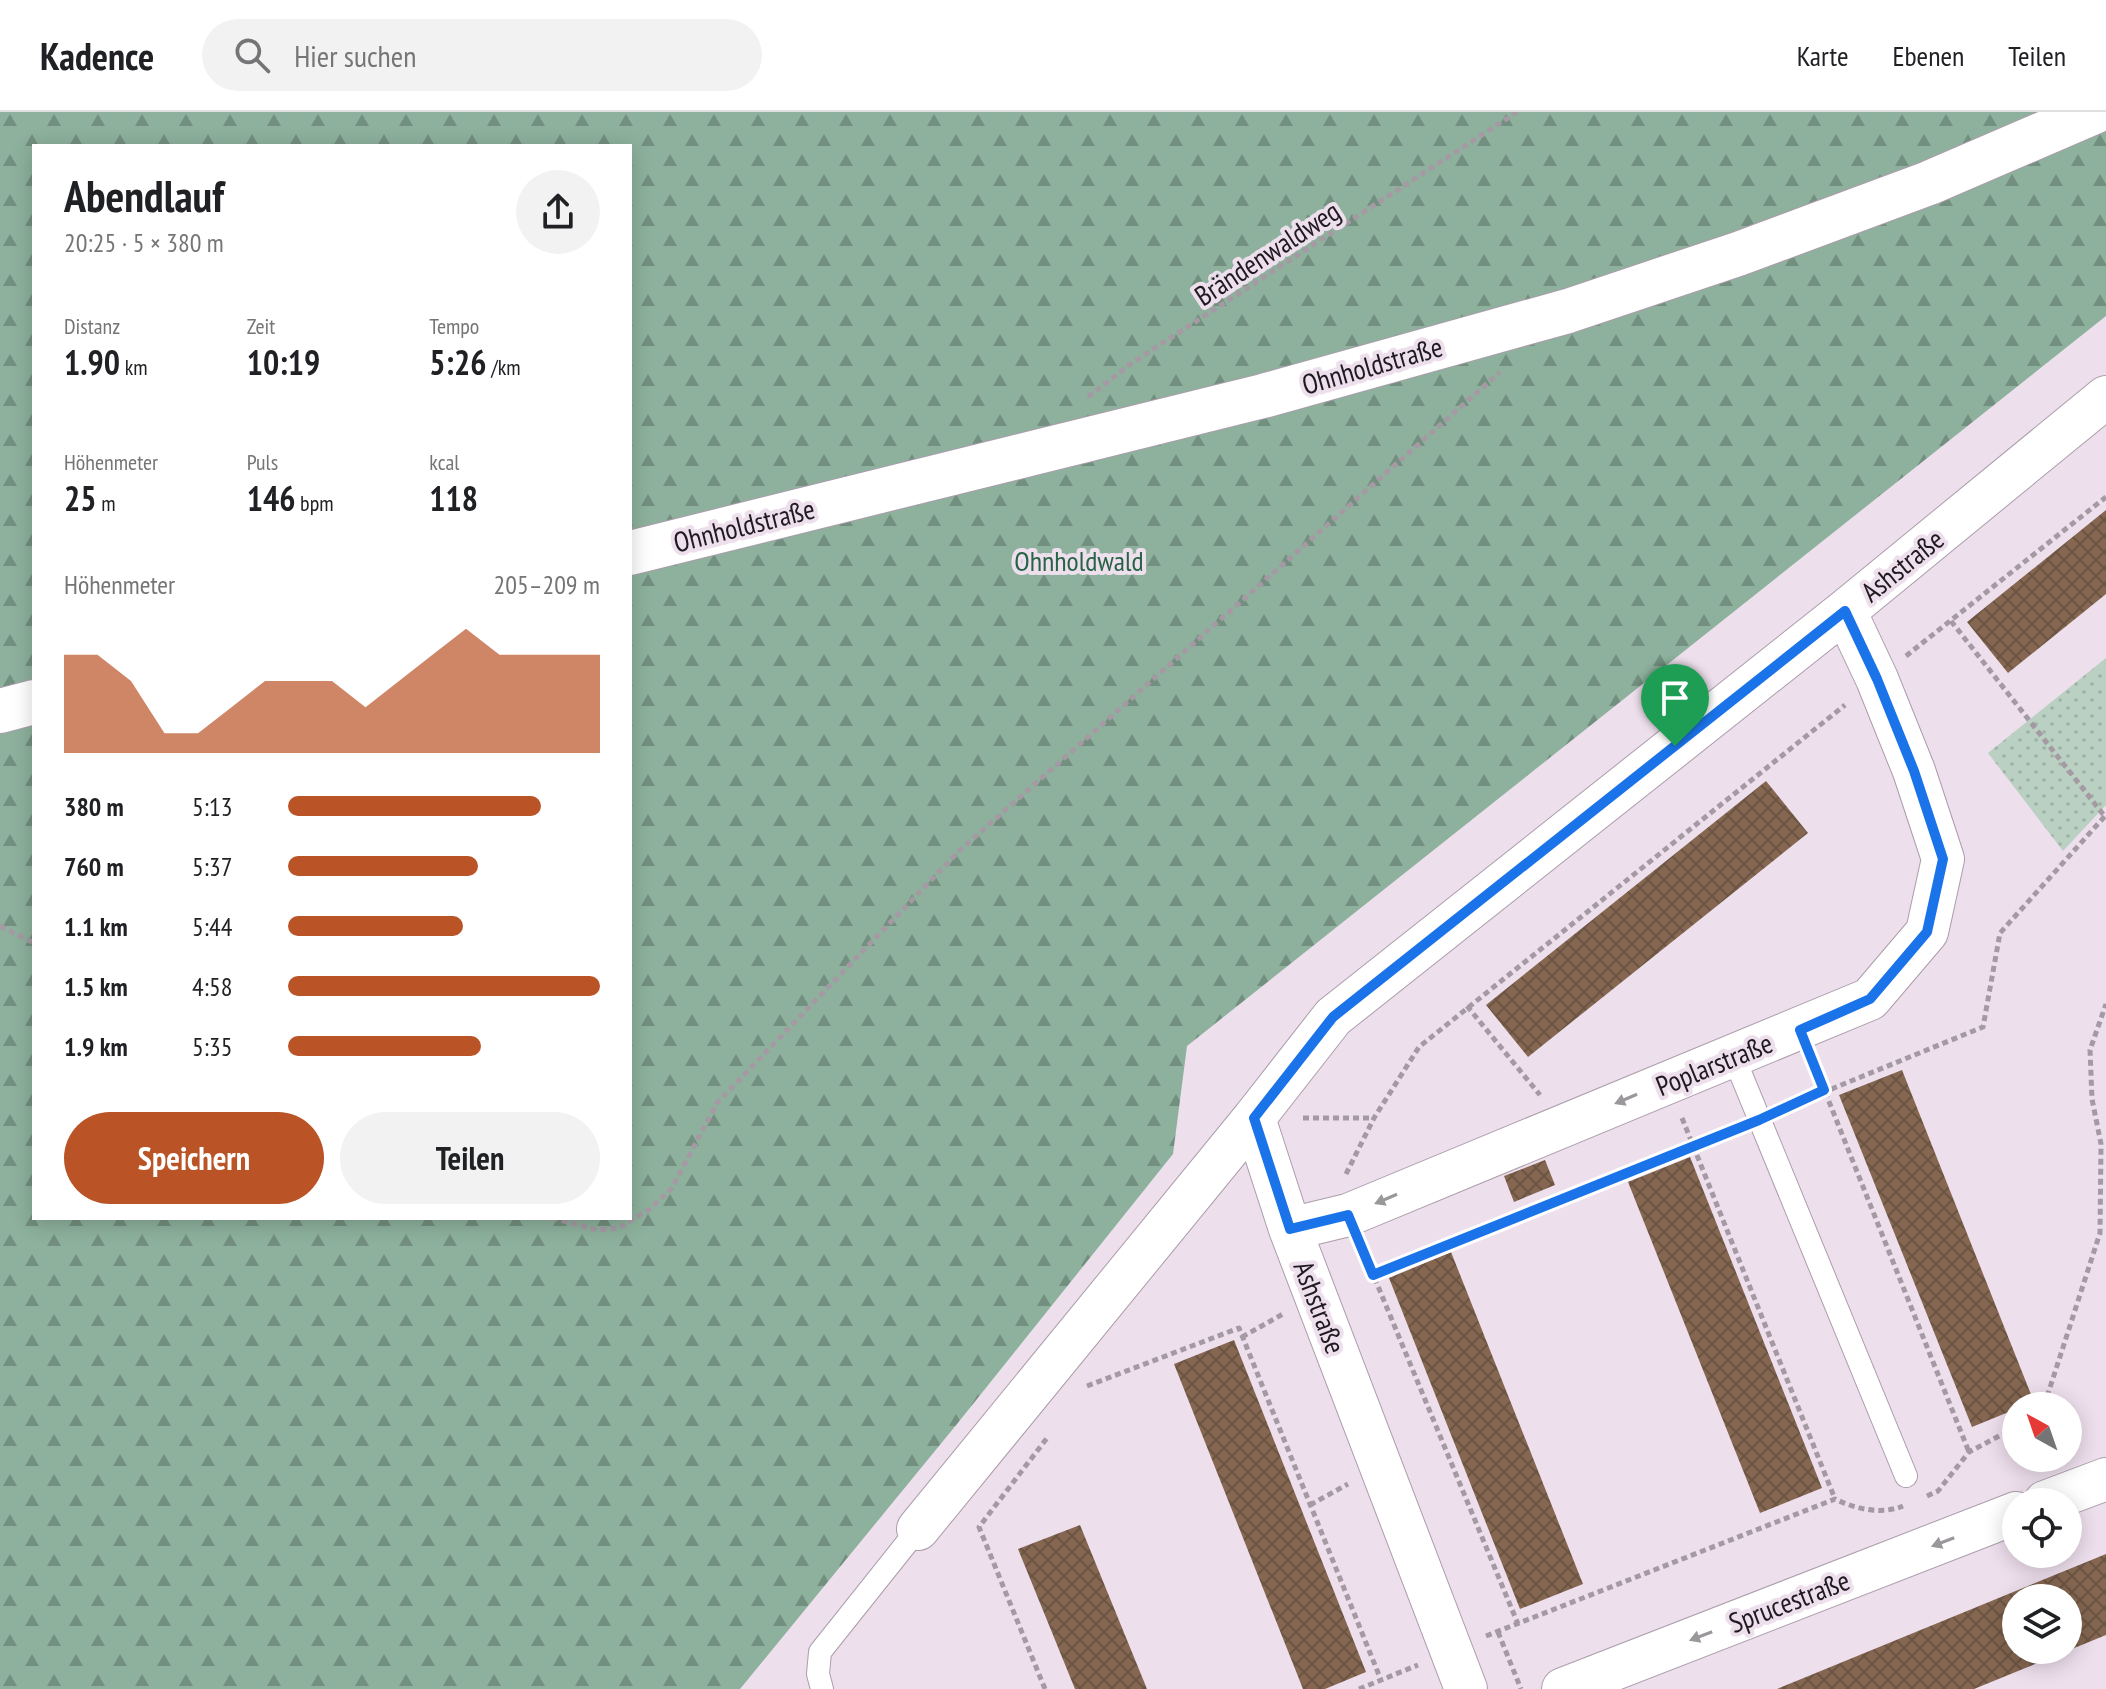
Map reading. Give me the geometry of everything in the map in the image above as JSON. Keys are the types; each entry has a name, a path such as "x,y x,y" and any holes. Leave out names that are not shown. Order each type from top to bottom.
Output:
{"main road":[{"name":"Ohnholdstraße","path":"632,553 1263,396 1568,311 1738,254 1929,183 2094,112"},
{"path":"0,711 32,703"}],"street":[{"name":"Ashstraße","path":"1466,1689 1290,1229 1254,1118 1333,1017 1845,611 2106,397"},
{"name":"Poplarstraße","path":"1290,1229 1348,1215 1870,999 1927,932 1943,859 1914,771 1877,679 1845,611"},
{"path":"918,1529 1254,1118"},
{"path":"2082,1488 2106,1479"},
{"name":"Sprucestraße","path":"1563,1689 2002,1518"}],"lane":[{"path":"1733,1055 1906,1476"},
{"path":"822,1689 818,1674 820,1652 918,1529"}],"path":[{"name":"Brändenwaldweg","path":"1059,446 1086,398 1129,365 1517,112"},
{"path":"560,1220 597,1230 619,1228 650,1209 672,1188 717,1103 958,852 1501,371"},
{"path":"1518,1624 1339,1188 1374,1118 1419,1047 2106,497"},
{"path":"1373,1275 1983,1027 2000,933 2106,817 1951,621"},
{"path":"0,926 32,942"},
{"path":"2049,1392 2100,1233 2101,1144 2092,1099 2090,1050 2106,1004"},
{"path":"1800,1030 1969,1452"},
{"path":"1667,1082 1835,1499 1857,1509 1895,1509 1909,1503"},
{"path":"1254,1118 1374,1118"},
{"path":"1084,1387 1239,1328 1381,1680"},
{"path":"1924,1497 1938,1491 1969,1452 2002,1434"},
{"path":"1045,1689 979,1527 1049,1435"},
{"path":"1359,1689 1835,1499"},
{"path":"1498,1632 1521,1689"}],"green space":[{"name":"Ohnholdwald","path":"0,112 2106,112 2106,316 1187,1046 1173,1154 740,1689 0,1689"},
{"path":"2106,658 2106,805 2063,851 1988,753"}],"building":[{"path":"2106,510 2106,594 2008,673 1967,622"},
{"path":"1766,781 1808,833 1528,1057 1486,1005"},
{"path":"1902,1070 2030,1392 2002,1392 2002,1415 1972,1427 1839,1095"},
{"path":"1690,1157 1822,1488 1760,1513 1628,1182"},
{"path":"1545,1160 1555,1185 1514,1202 1504,1176"},
{"path":"1451,1252 1583,1584 1520,1609 1389,1278"},
{"path":"1234,1340 1366,1672 1325,1689 1303,1689 1174,1364"},
{"path":"1080,1525 1147,1689 1075,1689 1018,1549"},
{"path":"2106,1554 2106,1635 2082,1645 2082,1584 2033,1584 2072,1568 2082,1568 2082,1564"},
{"path":"2002,1597 2002,1664 2035,1664 1974,1689 1777,1689"}],"route":[{"path":"1845,611 1877,679 1914,771 1943,859 1927,932 1870,999 1800,1030 1824,1090 1759,1120 1373,1275 1348,1215 1290,1229 1254,1118 1333,1017 1675,746 1845,611"}]}
